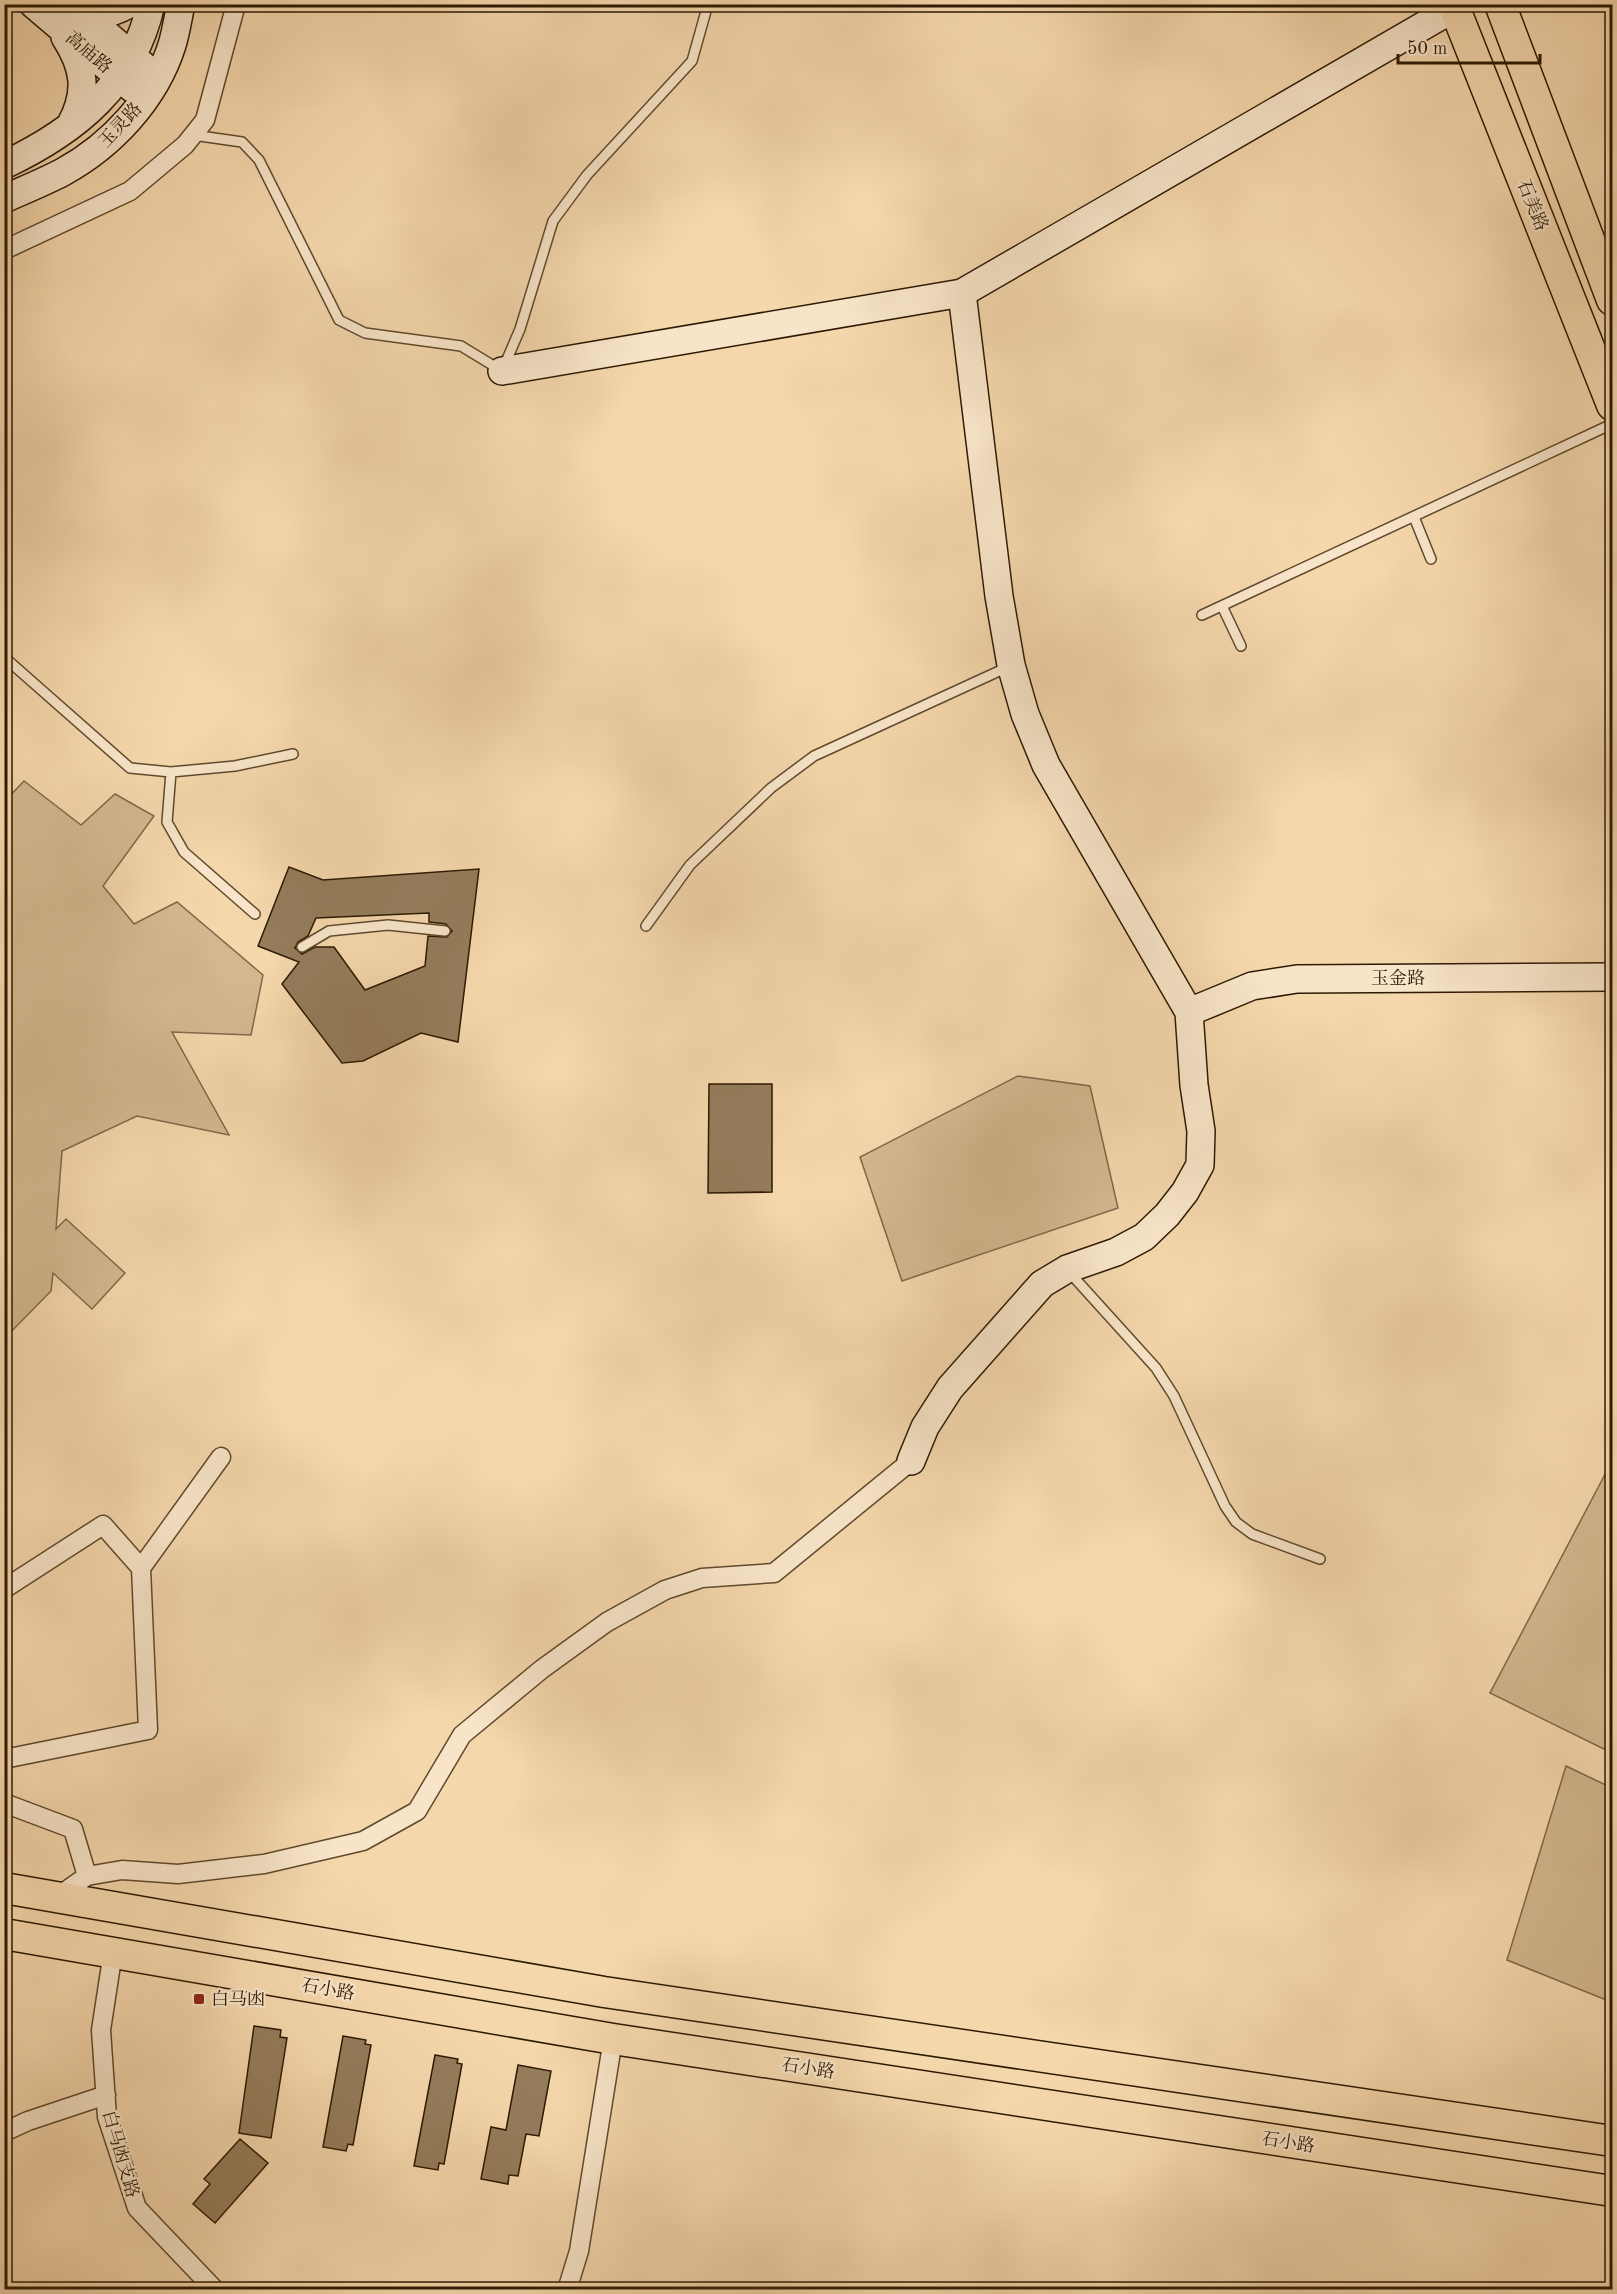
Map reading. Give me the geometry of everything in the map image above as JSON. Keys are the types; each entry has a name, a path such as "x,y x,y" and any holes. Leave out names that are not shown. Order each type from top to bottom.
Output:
{"main road":[{"path":"1500,4 1612,300"},
{"name":"石美路","path":"1456,6 1612,405"},
{"path":"4,1888 604,1992 1612,2141"},
{"name":"石小路","path":"4,1934 613,2039 1612,2191"}],"street":[{"name":"高庙路","path":"33,4 68,12 127,68 152,88"},
{"path":"70,127 80,107 83,88 73,50 68,12 111,13 129,4"},
{"name":"玉灵路","path":"4,165 35,150 70,127 99,102 127,68 146,28 151,4"},
{"name":"玉灵路","path":"4,199 63,172 95,152 122,126 152,88 171,45 181,4"},
{"path":"4,250 130,191 185,145 205,120 236,4"},
{"path":"502,371 962,292 1456,6"},
{"path":"57,1898 87,1876 122,1870 177,1874 264,1864 363,1841 417,1811 462,1735 542,1669 607,1622 665,1590 702,1578 774,1573 911,1461 925,1427 950,1388 1042,1284 1067,1269 1116,1252 1144,1237 1167,1215 1185,1192 1200,1165 1201,1131 1194,1085 1189,1012 1046,765 1025,714 1011,665 999,596 962,292"},
{"name":"玉金路","path":"1189,1012 1252,986 1297,979 1612,976"},
{"path":"4,1759 148,1730 141,1568 221,1456"},
{"path":"4,1589 103,1525 141,1568"},
{"path":"4,1803 73,1829 87,1876"},
{"name":"白马凼支路","path":"113,1952 101,2030 107,2117 137,2208 215,2289"},
{"path":"567,2289 579,2251 613,2039"},
{"path":"4,2132 28,2121 106,2096"}],"lane":[{"path":"193,135 242,142 259,160 339,321 365,333 461,346 502,371 520,328 553,221 587,175 692,61 708,4"},
{"path":"1202,615 1612,424"},
{"path":"1414,517 1431,559"},
{"path":"1222,606 1241,646"},
{"path":"4,657 130,768 171,772 235,766 293,754"},
{"path":"646,926 690,865 771,788 814,756 1011,665"},
{"path":"171,772 167,822 184,852 255,914"},
{"path":"302,947 329,931 388,925 445,931"},
{"path":"1067,1269 1156,1368 1174,1396 1225,1506 1236,1522 1252,1534 1320,1559"}],"shaded area":[{"path":"24,781 81,825 115,794 154,816 103,886 134,924 177,902 263,975 251,1035 172,1032 229,1135 137,1116 62,1151 56,1229 66,1219 125,1273 92,1309 53,1273 51,1291 5,1338 4,802"},
{"path":"1018,1076 1090,1086 1118,1208 902,1281 860,1157"},
{"path":"1612,1461 1612,1753 1490,1693"},
{"path":"1566,1766 1612,1788 1611,2002 1507,1960"}],"building":[{"path":"289,867 323,880 479,869 458,1042 421,1033 363,1061 342,1063 282,984 299,962 258,946","holes":["429,913 429,922 446,924 452,931 447,937 428,936 425,966 365,990 334,947 315,947 302,954 295,948 298,942 308,936 316,918"]},
{"path":"709,1084 772,1084 772,1192 708,1193"},
{"path":"254,2026 281,2030 280,2037 287,2038 271,2138 239,2133"},
{"path":"343,2036 366,2040 365,2044 371,2045 353,2145 348,2144 346,2151 323,2147"},
{"path":"435,2055 458,2059 457,2063 462,2064 444,2164 439,2163 438,2170 414,2166"},
{"path":"518,2065 551,2071 539,2136 526,2134 518,2176 509,2175 508,2184 481,2179 491,2127 506,2130"},
{"path":"240,2139 268,2163 215,2223 193,2204 210,2184 204,2179"}],"place":[{"name":"白马凼","path":"199,1999"}]}
